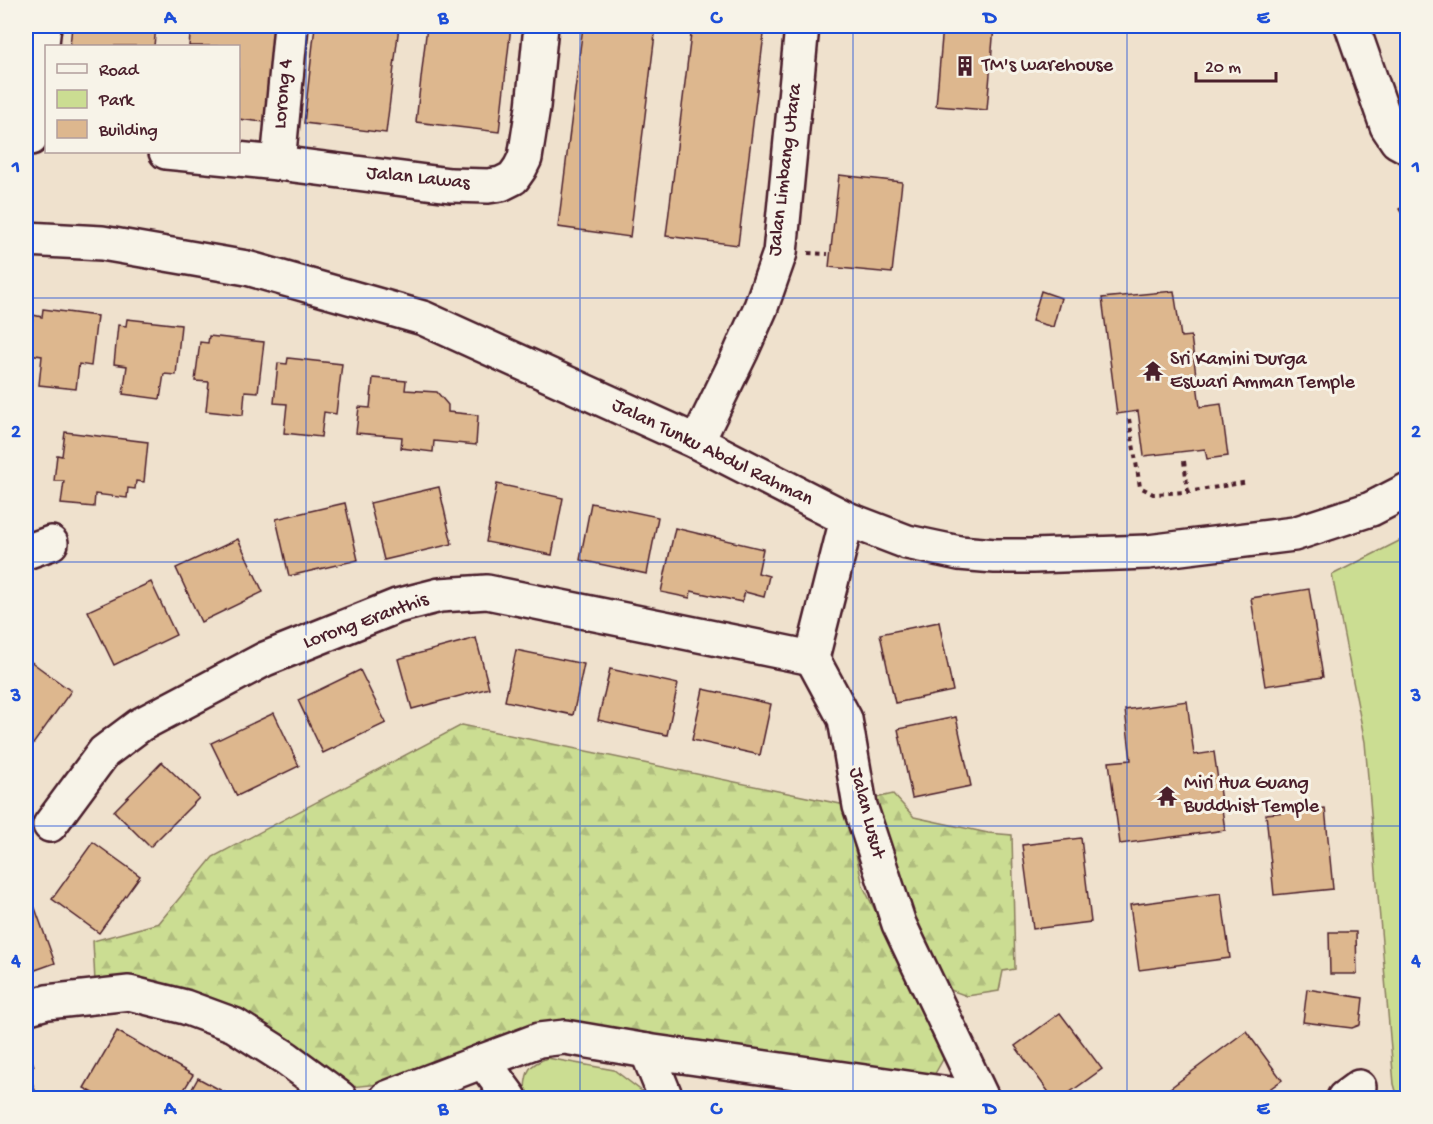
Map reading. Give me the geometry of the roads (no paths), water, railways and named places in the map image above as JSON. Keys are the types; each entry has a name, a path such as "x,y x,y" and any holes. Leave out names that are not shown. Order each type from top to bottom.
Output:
{"street":[{"path":"34,138 44,26"},
{"name":"Lorong 4","path":"278,163 291,26"},
{"name":"Jalan Lawas","path":"176,153 278,163 450,185 501,184 513,178 525,158 533,107 541,26"},
{"name":"Jalan Limbang Utara","path":"698,442 757,316 780,253 802,26"},
{"path":"1352,26 1387,126 1396,141 1407,147"},
{"name":"Jalan Tunku Abdul Rahman","path":"26,239 102,243 247,268 423,318 698,442 847,519 907,542 959,553 1033,556 1148,552 1294,534 1371,508 1407,490"},
{"path":"812,658 847,519"},
{"name":"Lorong Eranthis","path":"50,825 104,752 140,725 265,659 397,606 440,595 487,592 812,658"},
{"name":"Jalan Lusut","path":"812,658 844,719 860,806 899,924 980,1098"},
{"path":"26,1008 47,1002 129,993 185,1007 234,1025 340,1098"},
{"path":"387,1098 538,1040 565,1037 647,1051 980,1098"},
{"path":"647,1051 666,1098"},
{"path":"483,1061 510,1098"}],"place":[{"name":"TM's warehouse","path":"965,66"},
{"name":"Sri Kamini Durga Eswari Amman Temple","path":"1153,371"},
{"name":"Miri Hua Guang Buddhist Temple","path":"1167,796"}]}
